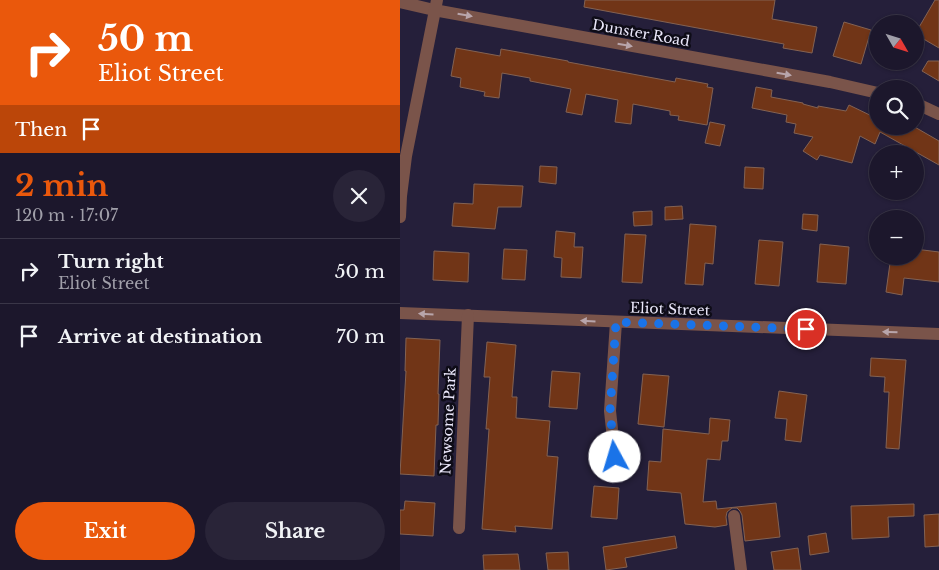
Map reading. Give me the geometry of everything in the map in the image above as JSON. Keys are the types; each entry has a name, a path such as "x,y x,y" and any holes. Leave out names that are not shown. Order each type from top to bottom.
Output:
{"street":[{"name":"Dunster Road","path":"400,2 436,5 869,91"},
{"path":"400,217 403,156 436,5"},
{"path":"924,107 939,114"},
{"name":"Eliot Street","path":"400,313 939,334"},
{"name":"Newsome Park","path":"459,528 468,315"},
{"path":"615,457 610,412 616,322"},
{"path":"734,516 741,570"}],"building":[{"path":"585,0 775,0 772,19 817,27 812,53 783,48 784,44 584,7"},
{"path":"935,0 939,0 939,48 924,39 924,19"},
{"path":"844,22 869,29 869,37 861,64 833,56"},
{"path":"456,48 500,56 501,49 675,82 676,78 708,84 707,87 713,88 707,125 678,120 679,116 670,115 670,111 633,104 631,124 615,122 618,100 586,94 582,115 566,112 571,89 502,73 499,98 484,96 485,92 460,87 461,78 451,76"},
{"path":"928,61 939,61 939,81 922,71"},
{"path":"756,87 772,90 771,97 818,108 818,106 846,111 849,105 869,115 869,135 879,135 875,144 860,136 852,163 820,155 817,160 803,151 813,137 794,133 796,124 786,122 787,115 752,108"},
{"path":"710,122 725,125 720,146 705,143"},
{"path":"924,132 939,141 939,165 924,157 924,145 903,145 885,135 924,135"},
{"path":"540,166 557,167 556,184 539,182"},
{"path":"745,167 764,168 763,189 744,188"},
{"path":"474,184 523,186 521,207 498,207 495,229 452,226 454,203 473,204"},
{"path":"682,206 683,219 665,220 665,207"},
{"path":"652,211 652,225 634,226 633,212"},
{"path":"803,214 818,215 817,231 802,229"},
{"path":"690,224 716,226 713,264 705,263 703,285 685,284"},
{"path":"556,231 575,233 574,247 583,247 581,278 561,277 562,258 554,257"},
{"path":"625,234 646,235 642,283 622,282"},
{"path":"759,240 783,242 779,286 755,284"},
{"path":"820,244 849,247 846,284 817,282"},
{"path":"504,249 527,250 525,280 502,279"},
{"path":"924,250 939,252 939,282 904,278 902,295 886,292 890,265 924,265"},
{"path":"434,251 469,253 468,282 433,280"},
{"path":"406,338 440,340 438,425 436,425 434,476 400,474"},
{"path":"487,342 516,345 512,397 517,397 516,418 550,421 547,456 558,457 552,529 515,526 516,532 482,529 489,429 486,429 490,377 484,377"},
{"path":"871,358 906,360 899,449 886,448 889,392 884,392 885,377 870,376"},
{"path":"552,371 580,373 577,409 549,407"},
{"path":"643,374 669,376 664,427 638,424"},
{"path":"779,391 807,395 801,442 785,440 787,419 775,418"},
{"path":"710,418 730,420 728,441 722,441 720,460 707,459 703,502 716,501 717,509 776,503 780,537 745,541 742,515 737,508 732,508 727,512 727,525 715,527 685,524 681,493 647,490 649,461 661,462 663,429 709,434"},
{"path":"594,486 619,488 617,519 591,517"},
{"path":"405,501 435,503 433,536 400,534 400,510 404,510"},
{"path":"914,504 914,516 888,517 889,537 852,539 851,506"},
{"path":"939,514 939,546 925,547 924,515"},
{"path":"826,533 829,552 810,555 808,536"},
{"path":"675,536 677,548 625,558 627,567 606,570 603,547"},
{"path":"798,548 801,570 774,570 771,552"},
{"path":"568,552 569,570 548,570 546,553"},
{"path":"518,554 520,570 484,570 483,555"}],"route":[{"path":"615,457 610,412 616,322 806,329"}]}
